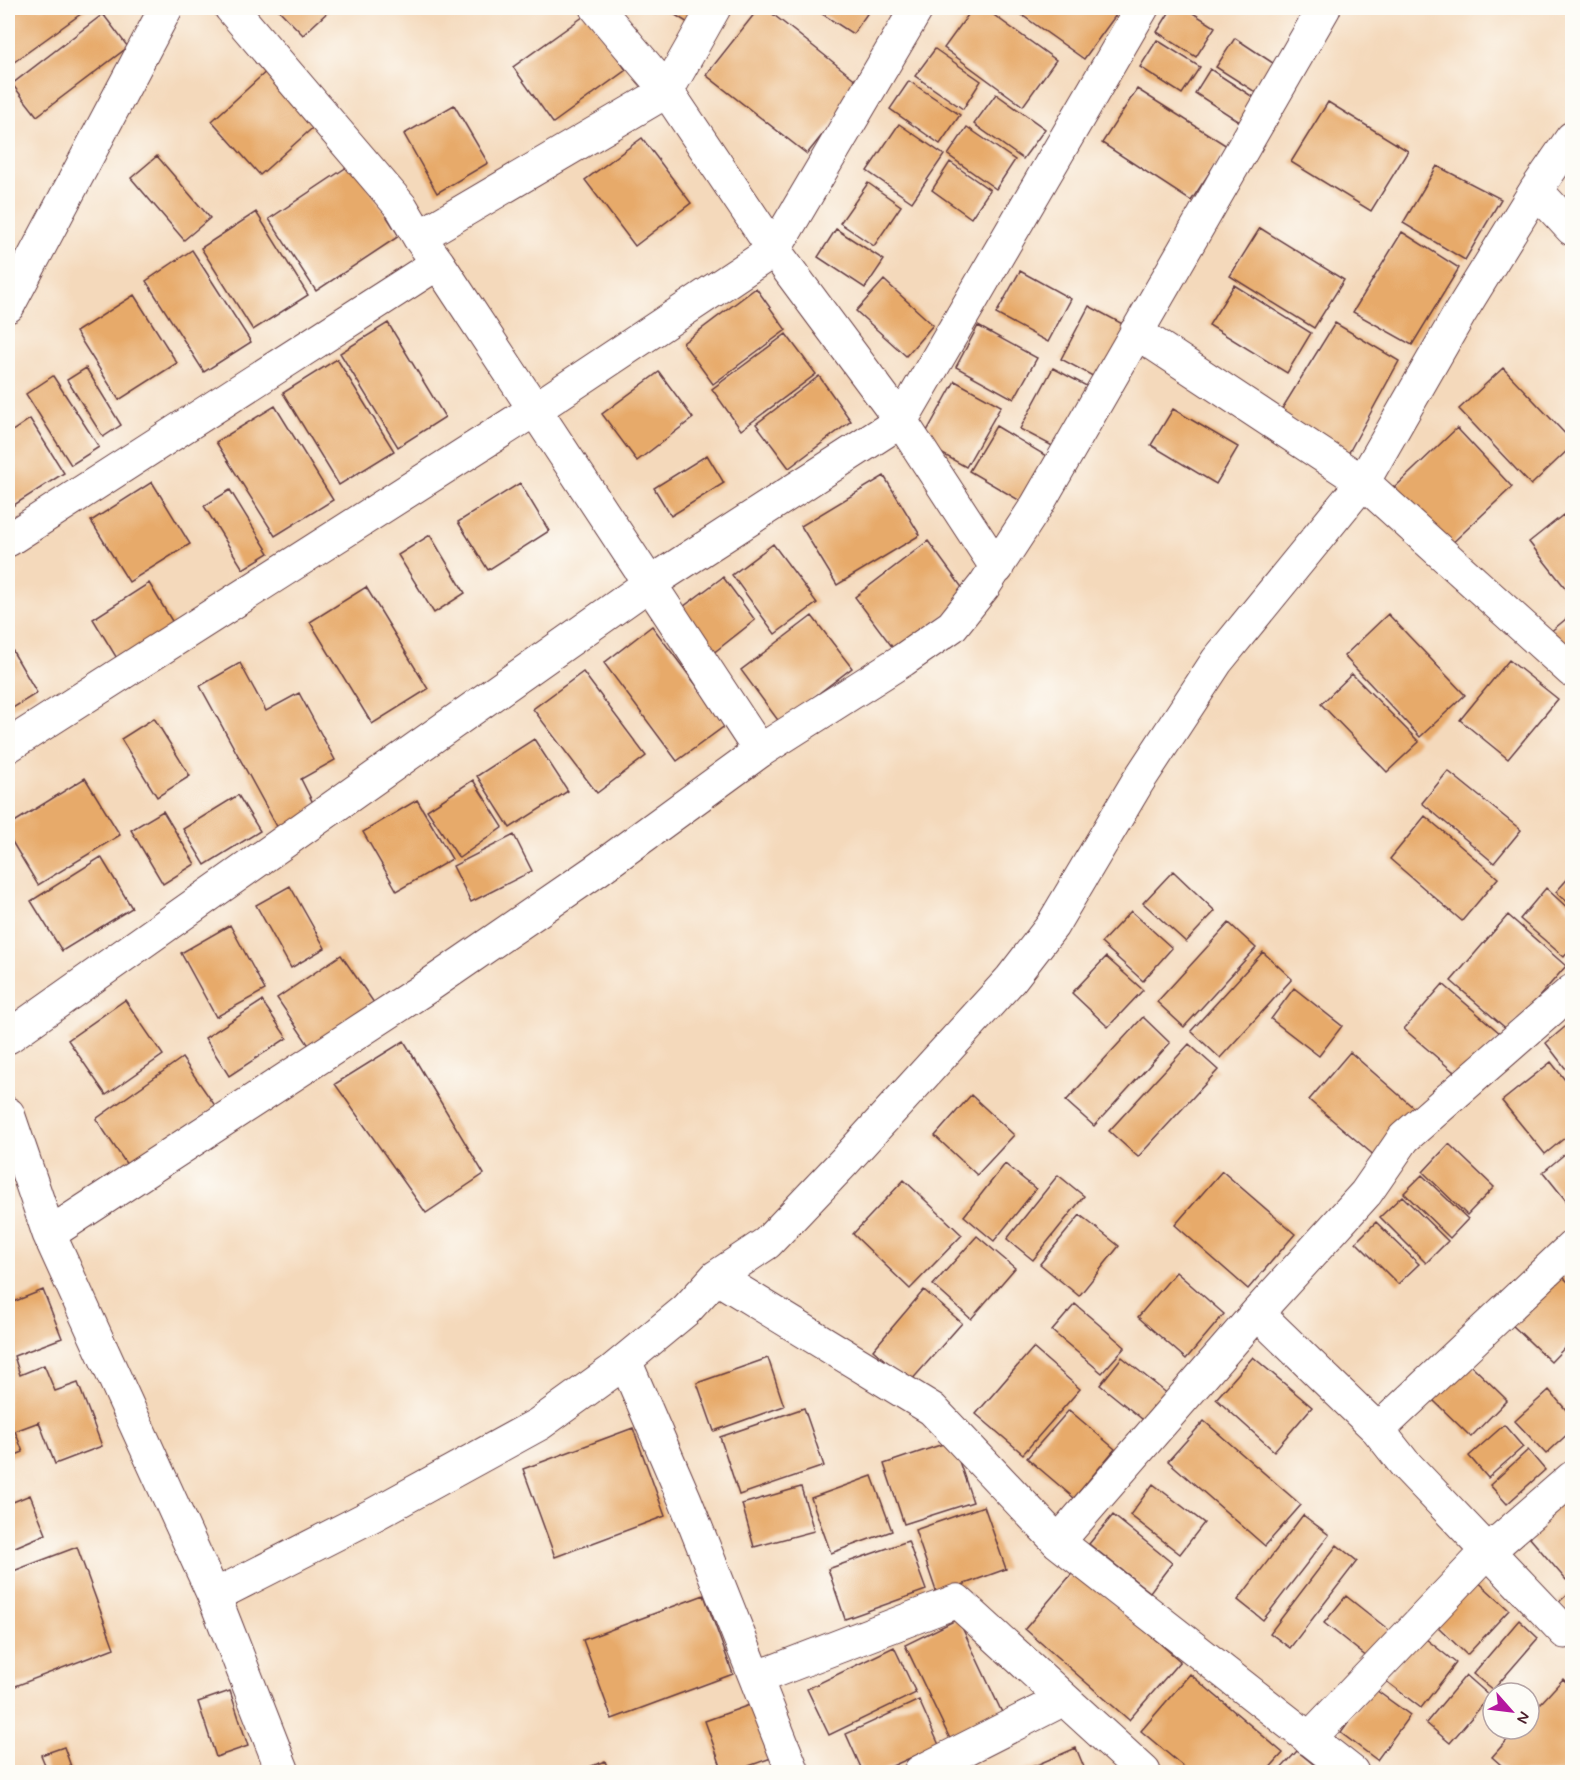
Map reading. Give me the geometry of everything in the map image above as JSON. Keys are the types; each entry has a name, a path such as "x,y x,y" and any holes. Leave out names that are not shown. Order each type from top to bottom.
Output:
{"street":[{"path":"231,8 402,208 760,751"},
{"path":"597,8 667,91 774,250 901,421 997,568"},
{"path":"8,540 428,250 667,91 714,8"},
{"path":"8,746 534,410 774,250 917,8"},
{"path":"8,1037 650,584 901,421 1142,8"},
{"path":"49,1234 427,987 597,870 760,751 952,626 997,568 1037,505 1324,8"},
{"path":"8,306 164,9"},
{"path":"214,1596 373,1515 539,1424 625,1361 686,1310 716,1277 767,1243 934,1066 1011,979 1052,926 1137,783 1217,661 1363,482 1460,313 1536,190 1572,138"},
{"path":"1536,190 1572,229"},
{"path":"1136,332 1363,482 1572,671"},
{"path":"1058,1542 1257,1313 1366,1193 1404,1138 1572,990"},
{"path":"8,1114 49,1234 214,1596 283,1773"},
{"path":"1378,1430 1572,1247"},
{"path":"716,1277 932,1409 1058,1542 1352,1773"},
{"path":"1257,1313 1378,1430 1404,1463 1565,1632 1572,1631"},
{"path":"625,1361 685,1500 793,1773"},
{"path":"1309,1739 1487,1552 1572,1478"},
{"path":"756,1678 957,1601 1144,1773"},
{"path":"920,1773 1064,1699"}],"building":[{"path":"8,8 89,8 10,65 8,61"},
{"path":"277,8 332,8 303,35"},
{"path":"664,8 698,8 688,23"},
{"path":"759,8 765,8 862,85 807,154 706,75"},
{"path":"813,8 871,8 853,34"},
{"path":"973,8 984,8 1056,60 1023,106 944,48"},
{"path":"1012,8 1121,8 1084,59"},
{"path":"1172,8 1185,8 1215,27 1196,57 1157,32"},
{"path":"103,14 128,47 37,116 12,84"},
{"path":"587,14 626,70 553,123 513,67"},
{"path":"1235,38 1282,69 1263,97 1216,67"},
{"path":"1157,40 1200,67 1182,94 1140,67"},
{"path":"935,49 981,81 963,109 915,76"},
{"path":"269,69 318,123 260,175 212,121"},
{"path":"1210,69 1262,103 1246,126 1195,93"},
{"path":"909,81 960,115 940,144 890,109"},
{"path":"1137,89 1227,146 1191,201 1102,143"},
{"path":"996,94 1045,129 1023,159 974,124"},
{"path":"1328,102 1408,151 1371,211 1291,162"},
{"path":"454,105 488,163 437,193 404,134"},
{"path":"899,124 944,155 912,202 867,171"},
{"path":"967,127 1015,160 996,189 948,155"},
{"path":"642,138 691,203 635,246 585,180"},
{"path":"157,156 210,218 184,240 131,178"},
{"path":"950,162 990,190 971,218 932,190"},
{"path":"353,163 399,236 316,291 269,219"},
{"path":"1437,166 1501,199 1465,260 1403,223"},
{"path":"868,183 901,206 874,246 840,223"},
{"path":"256,212 308,295 253,330 201,248"},
{"path":"1260,228 1344,280 1314,328 1230,276"},
{"path":"836,229 884,260 865,288 818,257"},
{"path":"1402,232 1459,268 1412,345 1353,312"},
{"path":"192,250 251,342 204,372 146,281"},
{"path":"1020,271 1071,299 1048,342 996,314"},
{"path":"884,280 933,325 906,356 856,311"},
{"path":"1234,285 1311,333 1287,373 1209,325"},
{"path":"756,288 786,330 713,384 683,343"},
{"path":"134,295 177,363 119,400 76,332"},
{"path":"1089,306 1130,328 1102,381 1061,359"},
{"path":"388,323 445,417 398,447 340,353"},
{"path":"1335,323 1399,361 1347,456 1280,412"},
{"path":"978,326 1037,358 1014,399 956,367"},
{"path":"786,334 816,374 741,430 712,389"},
{"path":"337,359 394,451 339,485 283,393"},
{"path":"86,368 121,425 103,437 67,380"},
{"path":"1053,368 1094,390 1062,451 1020,429"},
{"path":"1503,368 1572,441 1572,446 1531,485 1459,409"},
{"path":"659,372 693,418 637,461 602,414"},
{"path":"53,376 99,447 71,465 26,394"},
{"path":"819,376 851,421 789,468 756,424"},
{"path":"955,381 1001,406 966,467 921,442"},
{"path":"275,406 333,500 275,536 216,442"},
{"path":"1173,409 1238,447 1216,484 1151,445"},
{"path":"30,419 64,473 8,509 8,434"},
{"path":"996,426 1048,457 1022,502 969,471"},
{"path":"1457,428 1512,487 1447,548 1392,490"},
{"path":"707,455 724,483 671,516 654,488"},
{"path":"884,476 920,535 837,585 801,526"},
{"path":"152,482 190,544 129,582 91,521"},
{"path":"520,483 549,531 488,570 458,522"},
{"path":"230,490 269,553 243,569 204,506"},
{"path":"1563,515 1572,527 1572,586 1567,590 1529,542"},
{"path":"430,535 465,593 434,613 398,555"},
{"path":"928,541 969,597 896,652 855,597"},
{"path":"773,544 817,603 775,634 732,575"},
{"path":"723,577 755,620 712,654 679,610"},
{"path":"149,583 178,631 121,665 93,619"},
{"path":"366,587 428,689 372,724 310,622"},
{"path":"1388,614 1465,695 1420,737 1344,656"},
{"path":"1572,614 1572,663 1549,633"},
{"path":"812,616 852,668 780,723 741,670"},
{"path":"652,626 726,725 677,761 604,663"},
{"path":"8,643 37,693 8,711"},
{"path":"1509,660 1558,699 1508,759 1460,720"},
{"path":"240,663 266,711 299,693 335,760 301,779 317,811 280,832 200,686"},
{"path":"583,672 646,756 597,793 533,709"},
{"path":"1352,674 1419,742 1387,772 1321,704"},
{"path":"154,718 190,776 157,797 121,739"},
{"path":"534,739 568,791 510,828 477,776"},
{"path":"1448,771 1521,830 1494,863 1422,803"},
{"path":"85,778 120,835 38,885 8,835 8,826"},
{"path":"473,780 503,827 459,858 427,810"},
{"path":"238,795 260,831 205,865 183,829"},
{"path":"417,800 452,859 397,891 363,832"},
{"path":"163,811 195,864 163,884 131,830"},
{"path":"1425,816 1498,878 1462,921 1390,859"},
{"path":"514,835 532,871 471,902 453,866"},
{"path":"101,857 132,908 62,951 31,901"},
{"path":"1173,871 1215,911 1186,942 1143,903"},
{"path":"1572,874 1572,906 1556,892"},
{"path":"290,886 325,948 291,968 256,905"},
{"path":"1546,888 1572,912 1572,947 1564,957 1520,919"},
{"path":"1131,911 1172,948 1143,981 1101,943"},
{"path":"1508,915 1566,966 1509,1031 1451,981"},
{"path":"1229,923 1256,948 1184,1027 1157,1002"},
{"path":"230,925 265,990 216,1017 181,953"},
{"path":"1263,952 1292,979 1220,1058 1191,1031"},
{"path":"341,955 381,1013 316,1056 277,998"},
{"path":"1106,957 1143,990 1108,1027 1072,993"},
{"path":"1443,984 1501,1034 1462,1079 1404,1029"},
{"path":"1294,988 1342,1026 1319,1056 1271,1019"},
{"path":"125,1000 163,1055 106,1095 68,1040"},
{"path":"262,1001 287,1038 229,1076 205,1038"},
{"path":"1143,1017 1170,1043 1094,1126 1066,1101"},
{"path":"1572,1021 1572,1077 1546,1043"},
{"path":"404,1041 484,1174 426,1213 335,1084"},
{"path":"1189,1044 1218,1070 1138,1157 1109,1131"},
{"path":"1350,1052 1423,1116 1383,1163 1309,1100"},
{"path":"182,1058 216,1107 129,1168 96,1119"},
{"path":"1551,1062 1572,1089 1572,1132 1545,1154 1502,1101"},
{"path":"971,1095 1014,1135 977,1175 935,1136"},
{"path":"1449,1144 1494,1187 1467,1215 1423,1172"},
{"path":"1572,1148 1572,1208 1543,1172"},
{"path":"1005,1164 1036,1189 994,1241 964,1216"},
{"path":"1222,1171 1295,1234 1248,1289 1175,1225"},
{"path":"1058,1175 1084,1196 1033,1260 1007,1239"},
{"path":"1422,1175 1468,1219 1450,1238 1404,1193"},
{"path":"904,1180 962,1235 910,1289 853,1234"},
{"path":"1402,1196 1448,1241 1426,1263 1380,1217"},
{"path":"1080,1215 1119,1246 1079,1296 1040,1264"},
{"path":"1376,1222 1419,1264 1398,1284 1356,1242"},
{"path":"977,1236 1015,1268 971,1319 933,1285"},
{"path":"1176,1272 1224,1314 1186,1359 1138,1317"},
{"path":"1559,1273 1572,1286 1572,1340 1551,1362 1510,1323"},
{"path":"43,1290 62,1338 14,1356 20,1375 44,1365 55,1391 78,1383 102,1446 55,1464 39,1422 15,1431 23,1452 8,1458 8,1304"},
{"path":"924,1290 962,1323 910,1382 873,1350"},
{"path":"1075,1304 1125,1347 1102,1373 1052,1331"},
{"path":"1033,1348 1080,1389 1023,1454 976,1414"},
{"path":"1122,1357 1169,1395 1147,1423 1100,1385"},
{"path":"1253,1357 1312,1407 1274,1451 1216,1399"},
{"path":"768,1358 784,1406 714,1431 697,1383"},
{"path":"1469,1363 1507,1400 1471,1437 1433,1400"},
{"path":"1549,1390 1572,1417 1572,1430 1546,1454 1515,1421"},
{"path":"804,1408 824,1466 739,1495 720,1437"},
{"path":"1069,1410 1115,1449 1074,1498 1027,1458"},
{"path":"1204,1421 1301,1505 1265,1546 1168,1461"},
{"path":"1504,1425 1523,1447 1488,1478 1469,1456"},
{"path":"633,1428 665,1516 555,1557 523,1469"},
{"path":"952,1441 973,1502 904,1524 884,1464"},
{"path":"1528,1450 1545,1470 1507,1504 1490,1485"},
{"path":"872,1476 892,1531 831,1553 811,1498"},
{"path":"1153,1484 1204,1523 1180,1554 1130,1515"},
{"path":"801,1487 814,1531 754,1547 742,1504"},
{"path":"1572,1487 1572,1574 1566,1580 1523,1530"},
{"path":"30,1495 46,1534 8,1550 8,1504"},
{"path":"984,1506 1006,1569 937,1594 915,1530"},
{"path":"1113,1515 1172,1563 1150,1592 1089,1544"},
{"path":"1303,1515 1329,1535 1263,1620 1238,1600"},
{"path":"908,1541 926,1590 845,1619 828,1569"},
{"path":"1337,1545 1357,1561 1290,1648 1270,1633"},
{"path":"77,1547 114,1648 8,1689 8,1573"},
{"path":"1075,1570 1180,1661 1129,1720 1025,1629"},
{"path":"1473,1577 1509,1610 1467,1655 1433,1622"},
{"path":"1572,1590 1572,1619 1559,1602"},
{"path":"704,1595 733,1674 612,1719 583,1640"},
{"path":"1346,1596 1399,1638 1377,1665 1324,1623"},
{"path":"958,1619 1005,1719 953,1745 905,1645"},
{"path":"1519,1620 1538,1638 1501,1681 1482,1681 1473,1674"},
{"path":"1421,1635 1456,1663 1421,1708 1386,1681"},
{"path":"894,1647 916,1693 829,1735 807,1689"},
{"path":"1190,1674 1283,1753 1266,1772 1190,1772 1141,1731"},
{"path":"1466,1675 1481,1688 1481,1707 1450,1743 1426,1723"},
{"path":"1563,1679 1572,1688 1572,1764 1565,1772 1509,1772 1492,1757 1506,1741 1541,1741 1541,1703"},
{"path":"1373,1688 1410,1715 1377,1760 1341,1733"},
{"path":"230,1691 248,1746 216,1757 198,1702"},
{"path":"919,1700 939,1745 879,1772 863,1772 846,1734"},
{"path":"755,1703 774,1757 732,1772 723,1772 705,1721"},
{"path":"64,1747 73,1772 48,1772 41,1755"},
{"path":"1076,1748 1086,1772 1020,1772"},
{"path":"1297,1751 1323,1772 1278,1772"},
{"path":"605,1761 609,1772 576,1772"}]}
